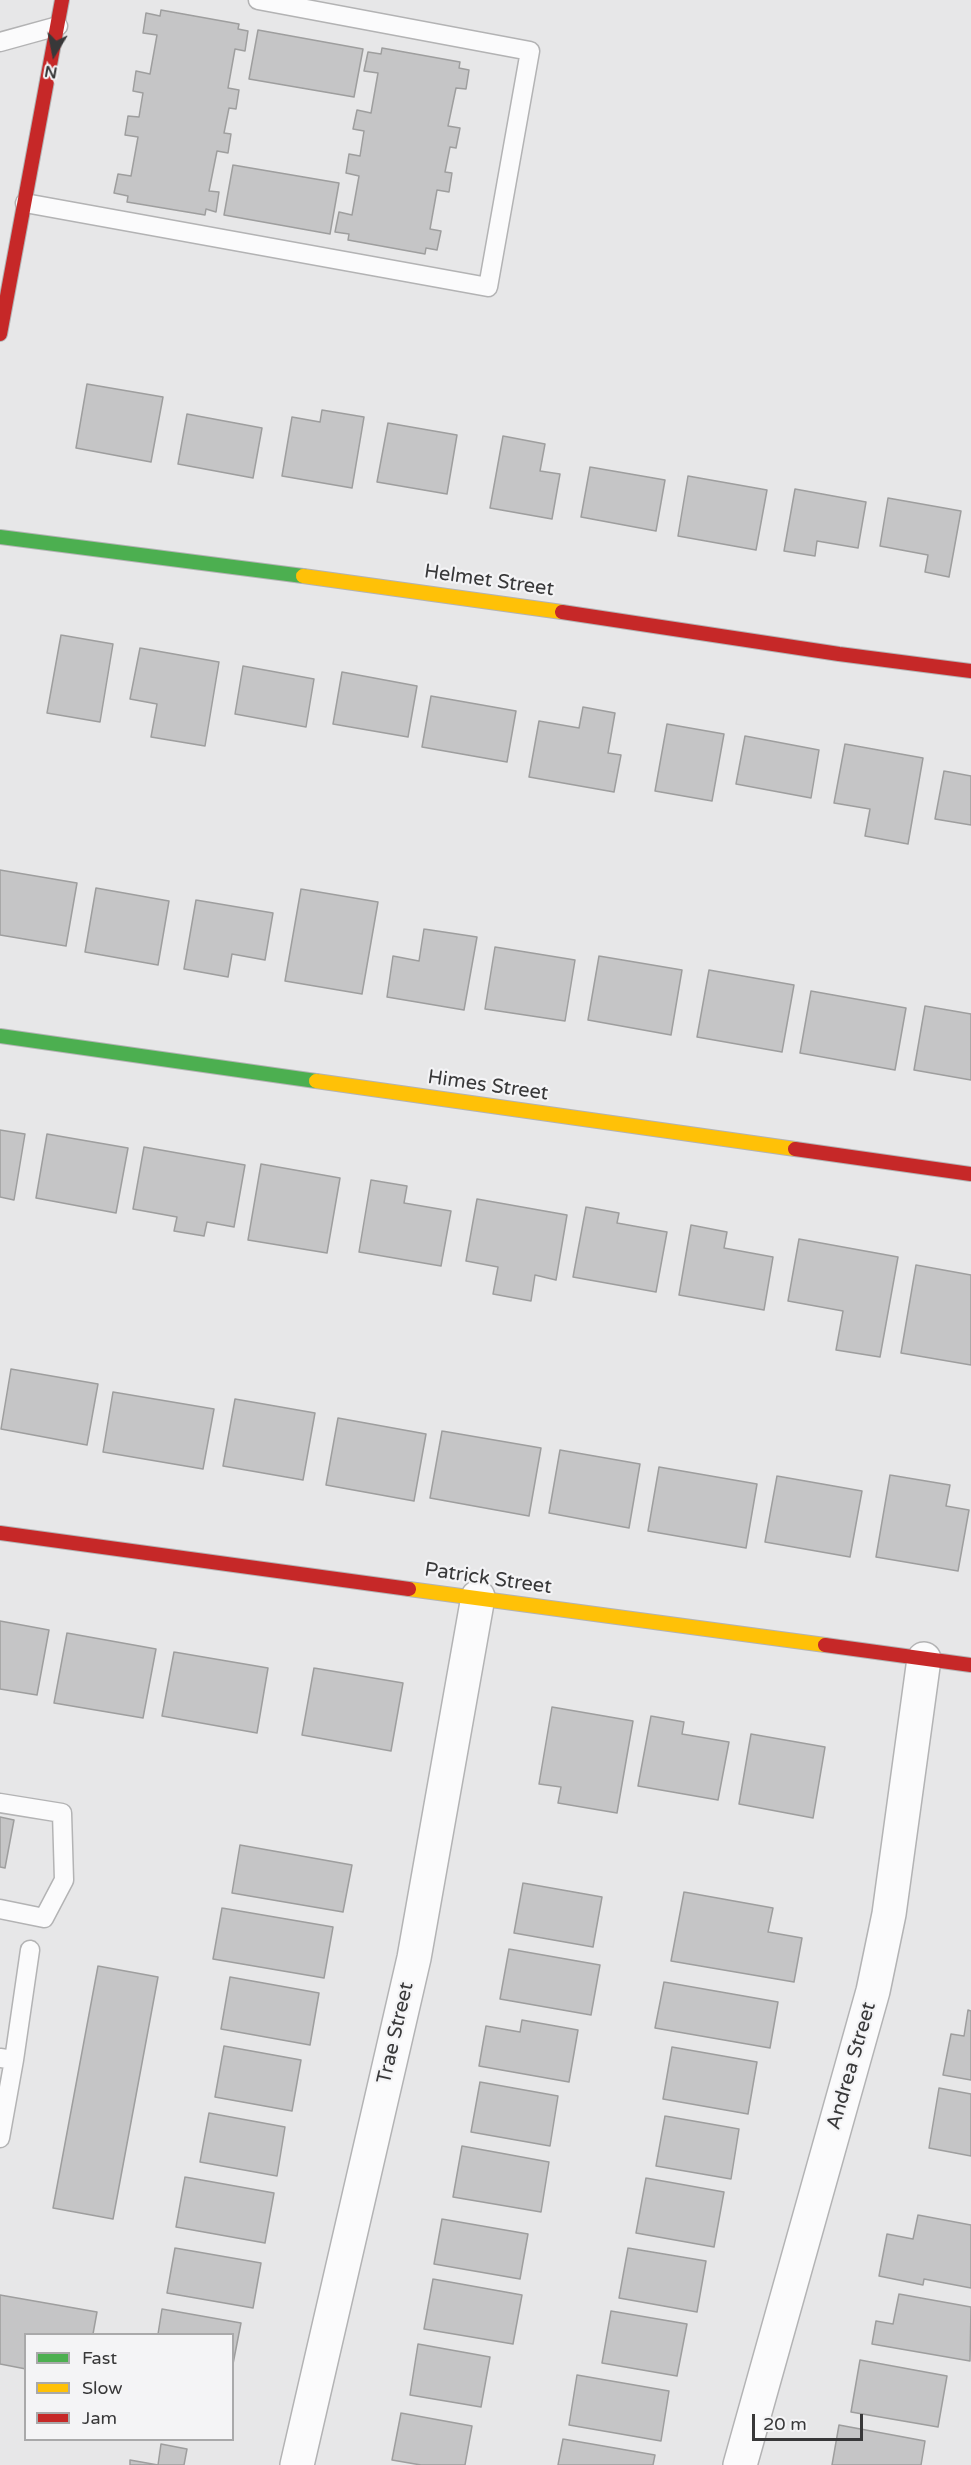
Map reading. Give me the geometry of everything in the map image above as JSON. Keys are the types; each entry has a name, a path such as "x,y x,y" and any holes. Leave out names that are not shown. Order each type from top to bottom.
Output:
{"street":[{"path":"0,334 6,268 25,203 62,0"},
{"name":"Helmet Street","path":"0,537 452,595 839,654 971,671"},
{"name":"Himes Street","path":"0,1036 971,1174"},
{"name":"Patrick Street","path":"0,1533 971,1665"},
{"name":"Trae Street","path":"297,2465 414,1958 478,1597"},
{"name":"Andrea Street","path":"740,2465 873,1991 889,1914 924,1659"}],"lane":[{"path":"25,203 488,287 530,51 258,0"},
{"path":"0,42 58,26"},
{"path":"0,1803 62,1813 64,1880 44,1918 0,1909"},
{"path":"0,2138 7,2059 30,1950"}],"building":[{"path":"161,10 239,24 238,29 248,31 245,51 235,49 228,88 239,90 236,109 229,108 224,133 231,134 228,153 217,151 209,191 219,192 216,212 206,209 205,215 127,202 128,196 114,193 118,174 131,176 138,137 125,135 128,116 139,117 143,93 133,91 136,71 150,74 157,35 143,33 146,13 160,16"},
{"path":"258,30 363,49 354,97 249,79"},
{"path":"382,48 460,62 459,68 469,70 466,89 456,88 448,126 460,128 456,148 450,147 445,172 452,173 449,192 437,190 430,229 441,231 437,250 426,248 425,254 348,240 349,234 335,232 339,212 352,215 359,176 346,173 349,154 360,156 364,131 353,129 357,110 371,113 378,73 364,71 368,52 381,54"},
{"path":"233,165 339,183 330,234 224,215"},
{"path":"87,384 163,397 151,462 76,448"},
{"path":"322,410 364,417 352,488 282,476 292,417 320,422"},
{"path":"187,414 262,428 253,478 178,464"},
{"path":"388,423 457,435 447,494 377,482"},
{"path":"503,436 545,444 540,471 560,474 552,519 490,508"},
{"path":"590,467 665,480 656,531 581,517"},
{"path":"688,476 767,490 756,550 678,536"},
{"path":"795,489 866,502 858,548 817,541 815,556 784,551"},
{"path":"888,498 961,511 949,577 925,572 928,555 880,546"},
{"path":"61,635 113,644 100,722 47,713"},
{"path":"140,648 219,662 205,746 151,737 157,704 130,699"},
{"path":"243,666 314,679 306,727 235,714"},
{"path":"342,672 417,686 408,737 333,724"},
{"path":"431,696 516,711 507,762 422,747"},
{"path":"583,707 615,713 608,753 621,755 614,792 529,777 539,721 579,728"},
{"path":"667,724 724,734 712,801 655,791"},
{"path":"745,736 819,750 811,798 736,784"},
{"path":"845,744 923,758 908,844 865,836 870,809 834,803"},
{"path":"944,771 971,776 971,825 935,819"},
{"path":"0,870 77,883 66,946 0,935"},
{"path":"96,888 169,901 158,965 85,952"},
{"path":"301,889 378,902 362,994 285,981"},
{"path":"196,900 273,913 265,960 232,954 228,977 184,969"},
{"path":"424,929 477,937 464,1010 387,997 393,956 419,961"},
{"path":"495,947 575,960 565,1021 485,1009"},
{"path":"599,956 682,970 671,1035 588,1020"},
{"path":"709,970 794,985 782,1052 697,1037"},
{"path":"811,991 906,1008 895,1070 800,1053"},
{"path":"925,1006 971,1014 971,1080 914,1070"},
{"path":"0,1130 25,1134 14,1200 0,1197"},
{"path":"47,1134 128,1148 116,1213 36,1198"},
{"path":"144,1147 245,1165 234,1227 207,1222 204,1236 174,1231 177,1217 133,1209"},
{"path":"261,1164 340,1178 327,1253 248,1240"},
{"path":"371,1180 407,1186 404,1203 451,1211 441,1266 359,1252"},
{"path":"477,1199 567,1215 556,1280 535,1275 531,1301 493,1294 498,1267 466,1261"},
{"path":"586,1207 619,1213 617,1223 667,1232 656,1292 573,1277"},
{"path":"691,1225 727,1232 724,1248 773,1257 764,1310 679,1295"},
{"path":"799,1239 898,1257 880,1357 836,1350 843,1311 788,1301"},
{"path":"916,1265 971,1275 971,1365 901,1353"},
{"path":"11,1369 98,1384 87,1445 1,1429"},
{"path":"113,1392 214,1409 203,1469 103,1452"},
{"path":"235,1399 315,1413 303,1480 223,1466"},
{"path":"338,1418 426,1434 414,1501 326,1485"},
{"path":"442,1431 541,1448 529,1516 430,1498"},
{"path":"560,1450 640,1464 629,1528 549,1513"},
{"path":"659,1467 757,1484 746,1548 648,1531"},
{"path":"890,1475 950,1485 946,1506 969,1510 958,1571 876,1557"},
{"path":"777,1476 862,1491 850,1557 765,1542"},
{"path":"0,1621 49,1630 37,1695 0,1689"},
{"path":"67,1633 156,1649 143,1718 54,1703"},
{"path":"174,1652 268,1668 257,1733 162,1716"},
{"path":"314,1668 403,1683 391,1751 302,1735"},
{"path":"552,1707 633,1721 617,1813 558,1803 561,1787 539,1784"},
{"path":"651,1716 684,1722 682,1734 729,1742 718,1800 638,1786"},
{"path":"751,1734 825,1747 813,1818 739,1804"},
{"path":"0,1817 14,1820 5,1868 0,1867"},
{"path":"240,1845 352,1865 343,1912 232,1893"},
{"path":"523,1883 602,1897 593,1947 514,1933"},
{"path":"684,1892 773,1908 768,1932 802,1938 794,1982 671,1961"},
{"path":"222,1908 333,1927 324,1978 213,1959"},
{"path":"509,1949 600,1965 591,2015 500,1999"},
{"path":"98,1966 158,1977 113,2219 53,2208"},
{"path":"230,1977 319,1993 310,2045 221,2029"},
{"path":"664,1982 778,2002 770,2048 655,2028"},
{"path":"968,2010 971,2011 971,2080 943,2075 951,2034 964,2036"},
{"path":"522,2020 578,2030 569,2082 479,2066 486,2026 520,2032"},
{"path":"224,2046 301,2060 292,2111 215,2097"},
{"path":"672,2047 757,2062 748,2114 663,2099"},
{"path":"480,2082 558,2096 550,2146 471,2132"},
{"path":"939,2088 971,2094 971,2156 929,2148"},
{"path":"209,2113 285,2127 277,2176 200,2162"},
{"path":"665,2116 739,2129 731,2179 656,2166"},
{"path":"462,2146 549,2162 541,2212 453,2197"},
{"path":"185,2177 274,2193 265,2243 176,2227"},
{"path":"646,2178 724,2192 714,2247 636,2233"},
{"path":"918,2215 971,2225 971,2288 924,2279 923,2285 879,2276 887,2234 913,2239"},
{"path":"442,2219 528,2234 520,2279 434,2264"},
{"path":"175,2248 261,2263 253,2308 167,2293"},
{"path":"628,2248 706,2261 697,2312 619,2298"},
{"path":"433,2279 522,2295 513,2344 424,2329"},
{"path":"899,2294 971,2307 970,2361 872,2344 876,2321 893,2324"},
{"path":"0,2295 97,2312 93,2333 24,2333 24,2369 0,2364"},
{"path":"162,2309 241,2323 234,2359 234,2333 158,2333"},
{"path":"611,2311 687,2324 677,2376 602,2363"},
{"path":"418,2344 490,2357 481,2407 410,2395"},
{"path":"860,2360 947,2376 938,2427 851,2412"},
{"path":"577,2375 669,2391 661,2441 569,2425"},
{"path":"401,2413 472,2426 465,2465 421,2465 392,2460"},
{"path":"839,2425 925,2441 921,2465 832,2465"},
{"path":"563,2439 655,2455 653,2465 558,2465"},
{"path":"161,2444 187,2449 184,2465 158,2465"},
{"path":"130,2460 158,2465 130,2465"}],"traffic: fast":[{"path":"0,537 303,576"},
{"path":"0,1036 316,1081"}],"traffic: slow":[{"path":"303,576 562,612"},
{"path":"316,1081 795,1149"},
{"path":"409,1589 825,1645"}],"traffic: jam":[{"path":"0,334 62,0"},
{"path":"562,612 839,654 971,671"},
{"path":"795,1149 971,1174"},
{"path":"0,1533 409,1589"},
{"path":"825,1645 971,1665"}]}
